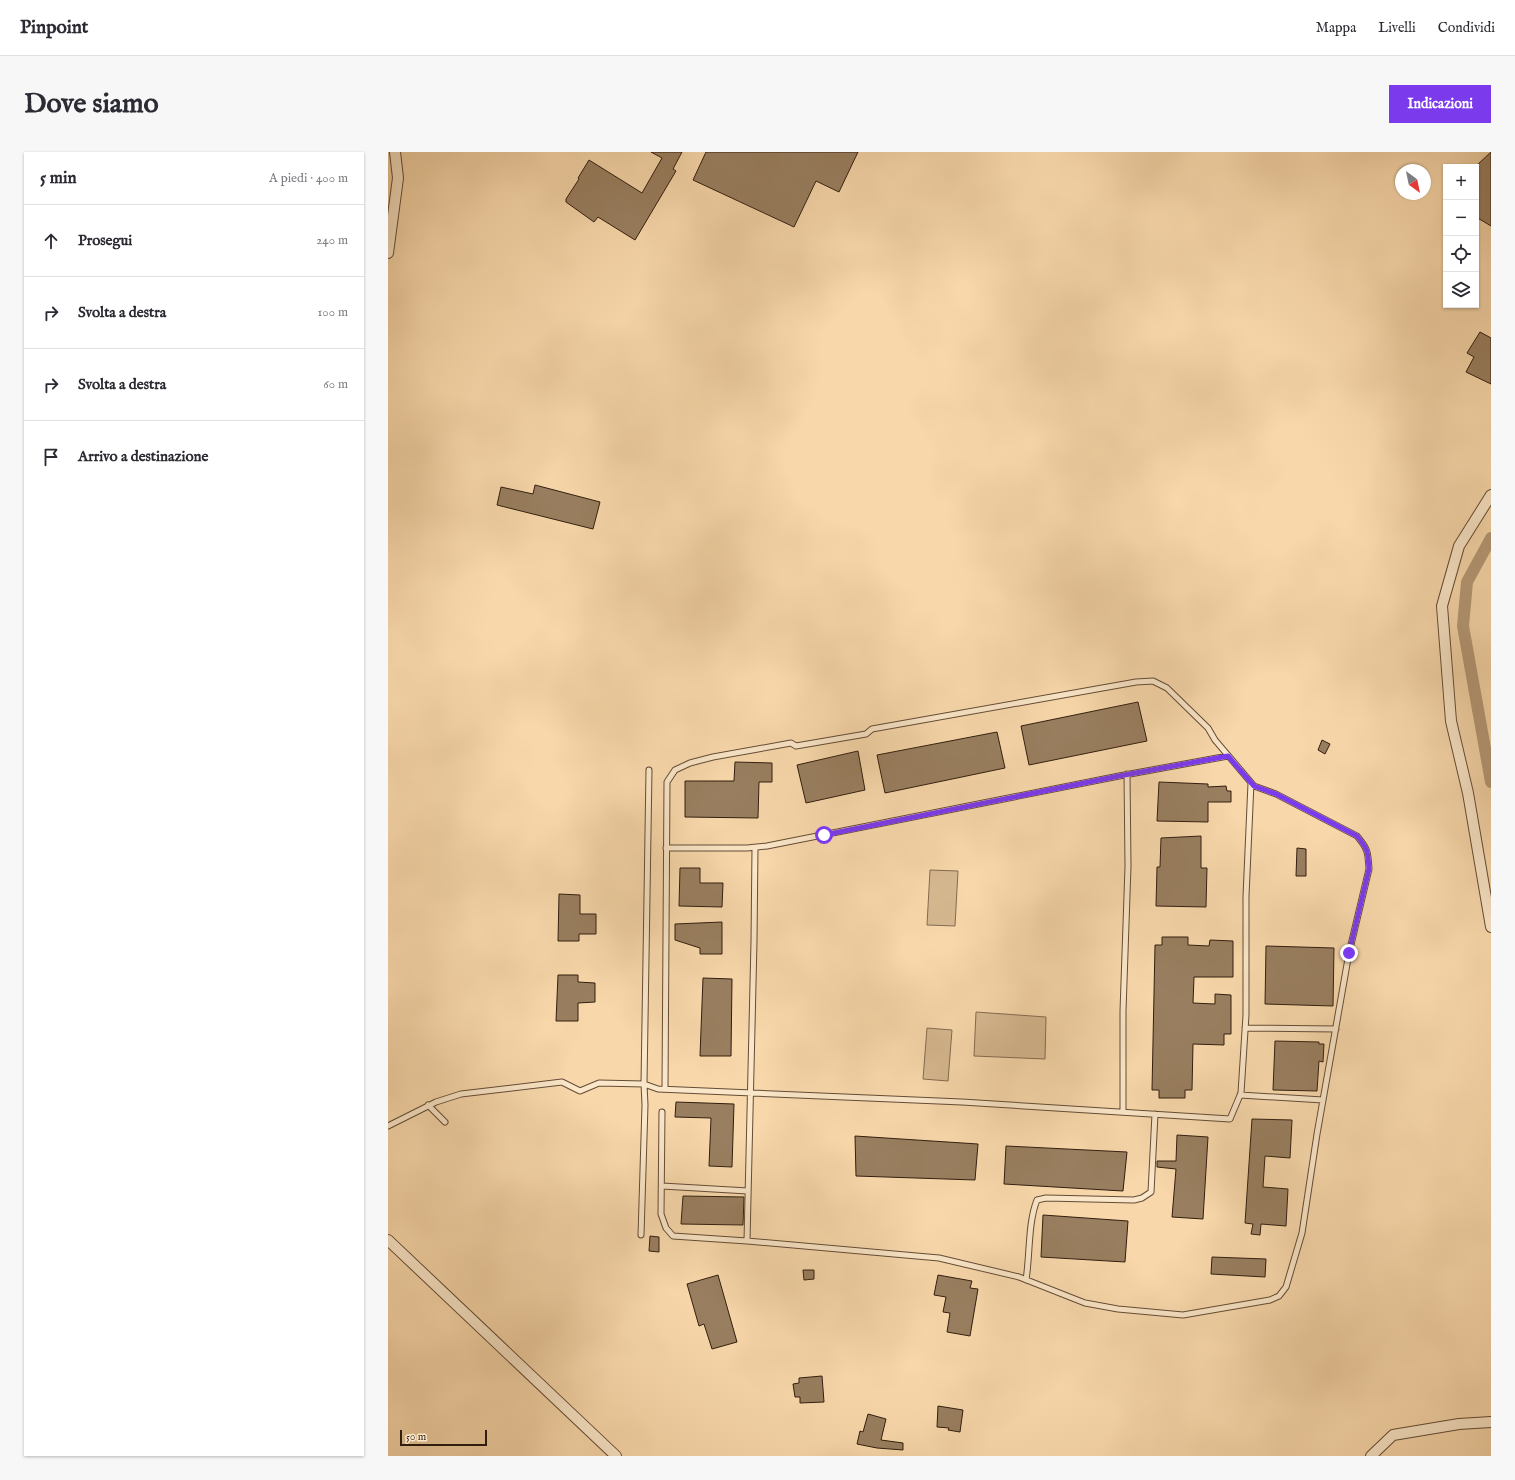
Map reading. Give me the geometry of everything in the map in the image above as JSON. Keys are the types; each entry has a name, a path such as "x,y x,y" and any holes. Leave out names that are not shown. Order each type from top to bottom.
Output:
{"street":[{"path":"388,254 398,178 395,152"},
{"path":"1491,495 1459,546 1442,606 1451,721 1468,793 1491,927"},
{"path":"388,1240 616,1456"},
{"path":"1371,1456 1393,1434 1459,1424 1491,1422"}],"lane":[{"path":"662,1112 661,1214 666,1228 673,1236 939,1258 1026,1280 1085,1303 1118,1309 1184,1315 1270,1300 1279,1296 1286,1287 1302,1233 1323,1100 1349,953 1369,869 1366,846 1357,836 1276,794 1254,786 1215,740 1208,728 1167,688 1153,681 1136,682 916,720 872,729 866,734 796,746 791,743 713,757 690,763 675,770 667,782 665,1089"},
{"path":"666,848 755,848 1127,774 1228,756"},
{"path":"641,1236 645,1105 648,770"},
{"path":"1123,1112 1123,1011 1128,866 1127,774"},
{"path":"388,1126 428,1105 461,1094 562,1082 580,1091 599,1082 644,1084 658,1089 962,1102 1230,1119 1240,1095 1245,1028 1246,896 1251,783"},
{"path":"747,1241 755,848"},
{"path":"1245,1028 1336,1029"},
{"path":"1240,1095 1323,1100"},
{"path":"428,1105 445,1122"},
{"path":"1026,1280 1029,1263 1032,1210 1037,1200 1046,1198 1134,1200 1142,1198 1151,1192 1155,1114"},
{"path":"662,1186 748,1191"}],"shaded area":[{"path":"930,870 958,871 955,926 927,925"},
{"path":"976,1012 1046,1017 1045,1059 974,1056"},
{"path":"927,1028 952,1030 948,1081 923,1079"}],"building":[{"path":"651,152 682,152 673,169 676,171 635,240 598,217 594,222 566,202 566,199 589,160 642,193 662,158"},
{"path":"706,152 858,152 839,192 816,181 794,227 693,180"},
{"path":"1491,152 1491,226 1479,219 1478,164"},
{"path":"1480,332 1491,338 1491,384 1466,372 1474,357 1467,353"},
{"path":"535,485 600,502 593,529 497,505 501,487 533,494"},
{"path":"1138,702 1147,741 1029,765 1021,726"},
{"path":"997,732 1005,768 885,793 877,755"},
{"path":"1322,740 1330,744 1325,754 1318,750"},
{"path":"858,751 865,790 806,803 797,765"},
{"path":"735,762 772,763 772,782 759,782 758,818 685,817 685,781 734,781"},
{"path":"1159,782 1208,784 1208,787 1226,786 1227,791 1231,791 1231,802 1208,802 1208,822 1157,821"},
{"path":"1201,836 1201,868 1207,868 1206,907 1156,906 1157,867 1160,867 1161,838"},
{"path":"1297,848 1306,849 1306,876 1296,876"},
{"path":"680,868 700,868 700,883 723,883 722,907 679,906"},
{"path":"559,894 580,895 580,914 596,914 596,934 579,934 579,941 558,941"},
{"path":"722,922 722,954 700,954 700,948 675,940 675,924"},
{"path":"1162,937 1188,937 1188,945 1209,946 1210,940 1233,941 1233,977 1194,977 1193,1003 1215,1004 1215,994 1231,995 1231,1034 1224,1034 1224,1045 1193,1044 1192,1090 1185,1090 1185,1098 1159,1098 1159,1090 1152,1090 1155,945 1162,945"},
{"path":"1266,946 1334,948 1333,1006 1265,1004"},
{"path":"558,975 578,975 578,982 595,983 595,1002 578,1003 578,1021 556,1021"},
{"path":"703,978 732,979 731,1056 700,1056"},
{"path":"1275,1041 1319,1042 1319,1044 1324,1044 1323,1062 1319,1061 1317,1091 1273,1090"},
{"path":"676,1102 734,1104 732,1167 709,1166 711,1118 675,1117"},
{"path":"1252,1119 1292,1120 1290,1158 1265,1156 1263,1187 1288,1189 1286,1226 1261,1224 1260,1235 1251,1234 1253,1224 1245,1223"},
{"path":"1177,1135 1208,1137 1203,1219 1172,1217 1176,1169 1157,1167 1157,1161 1176,1161"},
{"path":"855,1136 978,1144 975,1180 856,1176"},
{"path":"1006,1146 1127,1152 1123,1191 1004,1184"},
{"path":"683,1196 744,1197 743,1225 681,1224"},
{"path":"1043,1215 1128,1221 1125,1262 1041,1257"},
{"path":"650,1236 659,1237 659,1252 649,1251"},
{"path":"1212,1257 1266,1259 1265,1277 1211,1274"},
{"path":"803,1270 814,1270 814,1279 804,1280"},
{"path":"718,1275 737,1342 712,1349 704,1324 699,1326 687,1284"},
{"path":"938,1275 972,1281 970,1288 978,1289 970,1336 947,1332 950,1313 943,1312 946,1297 934,1295"},
{"path":"822,1376 824,1402 800,1403 800,1397 795,1397 793,1384 799,1383 799,1378"},
{"path":"938,1406 963,1410 960,1432 948,1430 949,1428 937,1427"},
{"path":"868,1414 886,1419 881,1440 903,1443 903,1450 877,1448 857,1444 860,1431 863,1432"}],"waterway":[{"path":"1491,538 1467,582 1463,626 1491,782"}],"route":[{"path":"824,835 1119,776 1228,756 1254,786 1276,794 1357,836 1366,846 1369,869 1349,953"}]}
